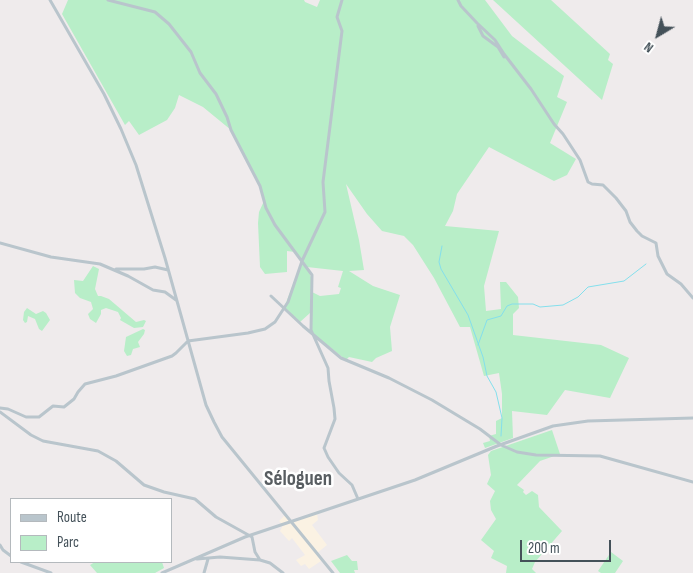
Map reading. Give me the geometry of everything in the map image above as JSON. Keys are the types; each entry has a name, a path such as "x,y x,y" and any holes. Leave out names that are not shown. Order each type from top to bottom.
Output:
{"street":[{"path":"50,0 104,94 121,128 143,186 206,404 222,437 333,573"},
{"path":"108,0 154,12 168,24 191,52 200,73 216,94 227,116 231,130 260,186 266,208 275,224 312,275 310,309 312,333 328,368 334,408 334,420 324,448 339,473 352,485 358,499"},
{"path":"0,410 8,409 26,417 39,416 54,406 64,407 74,400 85,384 116,376 172,356 188,341 206,340 265,329 276,322 294,287 302,261 325,212 326,204 323,182 342,31 337,17 342,0"},
{"path":"458,0 461,6 477,23 483,36 498,47 500,53 509,59 572,148 585,172 588,182 603,185 616,198 637,231 642,236 656,243 658,256 667,274 681,284 693,298"},
{"path":"0,243 51,257 95,263 113,269 153,290 166,292 176,301"},
{"path":"113,269 159,267 168,270"},
{"path":"271,296 341,358 389,378 432,400 480,429 501,445 518,452 536,455 600,456 693,482"},
{"path":"0,410 31,435 43,441 98,451 124,467 144,485 195,499 216,517 250,535 255,552 260,560"},
{"path":"162,573 250,535 415,480 552,426 571,422 693,418"},
{"path":"0,545 10,555"},
{"path":"204,573 208,558"},
{"path":"194,559 260,560 270,563 283,573"},
{"path":"24,563 51,573"}],"shaded area":[{"path":"317,513 318,520 312,525 327,545 316,554 321,561 309,569 305,564 301,566 296,560 305,555 292,538 289,541 280,531 283,525 279,521 284,516 293,521"}],"green space":[{"path":"68,0 304,0 317,7 320,0 485,0 512,36 564,76 557,97 567,102 550,143 576,159 567,175 554,181 489,147 457,194 453,211 445,226 499,231 484,286 486,311 501,309 500,282 506,282 518,297 519,308 513,314 513,335 601,345 629,358 610,398 565,390 547,415 512,411 513,438 485,448 483,443 490,441 489,436 496,434 496,421 502,418 502,394 499,373 484,376 470,327 460,327 434,278 413,245 404,236 382,231 367,214 346,184 364,270 349,271 373,286 400,295 390,327 392,351 376,358 372,362 349,357 346,360 312,333 310,313 300,322 284,308 302,261 295,252 287,251 287,272 265,274 260,267 258,223 259,212 264,201 260,186 231,130 203,107 179,95 175,108 167,120 139,135 129,121 125,125 62,14","holes":["307,267 343,271 338,287 341,288 339,294 320,296 312,292 313,282"]},
{"path":"493,0 551,0 610,54 608,60 613,64 602,100"},
{"path":"93,266 99,269 95,289 98,296 109,299 136,322 146,321 143,327 134,328 120,320 118,312 106,308 101,310 96,323 90,319 88,314 93,309 91,302 80,298 75,293 74,280 83,281"},
{"path":"27,308 36,314 43,311 46,313 50,320 42,331 39,329 35,319 28,316 27,322 25,323 23,320 24,312"},
{"path":"143,329 145,330 144,334 138,342 140,347 133,349 131,355 127,356 124,351 126,337"},
{"path":"552,430 560,454 540,461 517,485 524,490 523,492 526,495 532,491 538,495 539,507 562,531 535,562 532,569 536,573 506,573 507,566 491,558 494,551 481,540 496,519 491,510 490,501 495,491 487,484 491,475 488,455 491,451"},
{"path":"611,552 623,561 615,573 601,573 598,571"},
{"path":"347,555 352,561 357,561 358,570 354,570 355,573 340,573 331,561"},
{"path":"93,563 162,563 164,568 155,573 97,573 90,565"}],"waterway":[{"path":"442,246 439,262 441,269 468,315 483,357 487,376 496,392 502,418 501,436"},
{"path":"478,345 487,320 501,316 507,306 512,304 533,304 540,307 563,305 578,297 588,287 624,281 646,264"}],"district":[{"name":"Séloguen","path":"298,480"}]}
